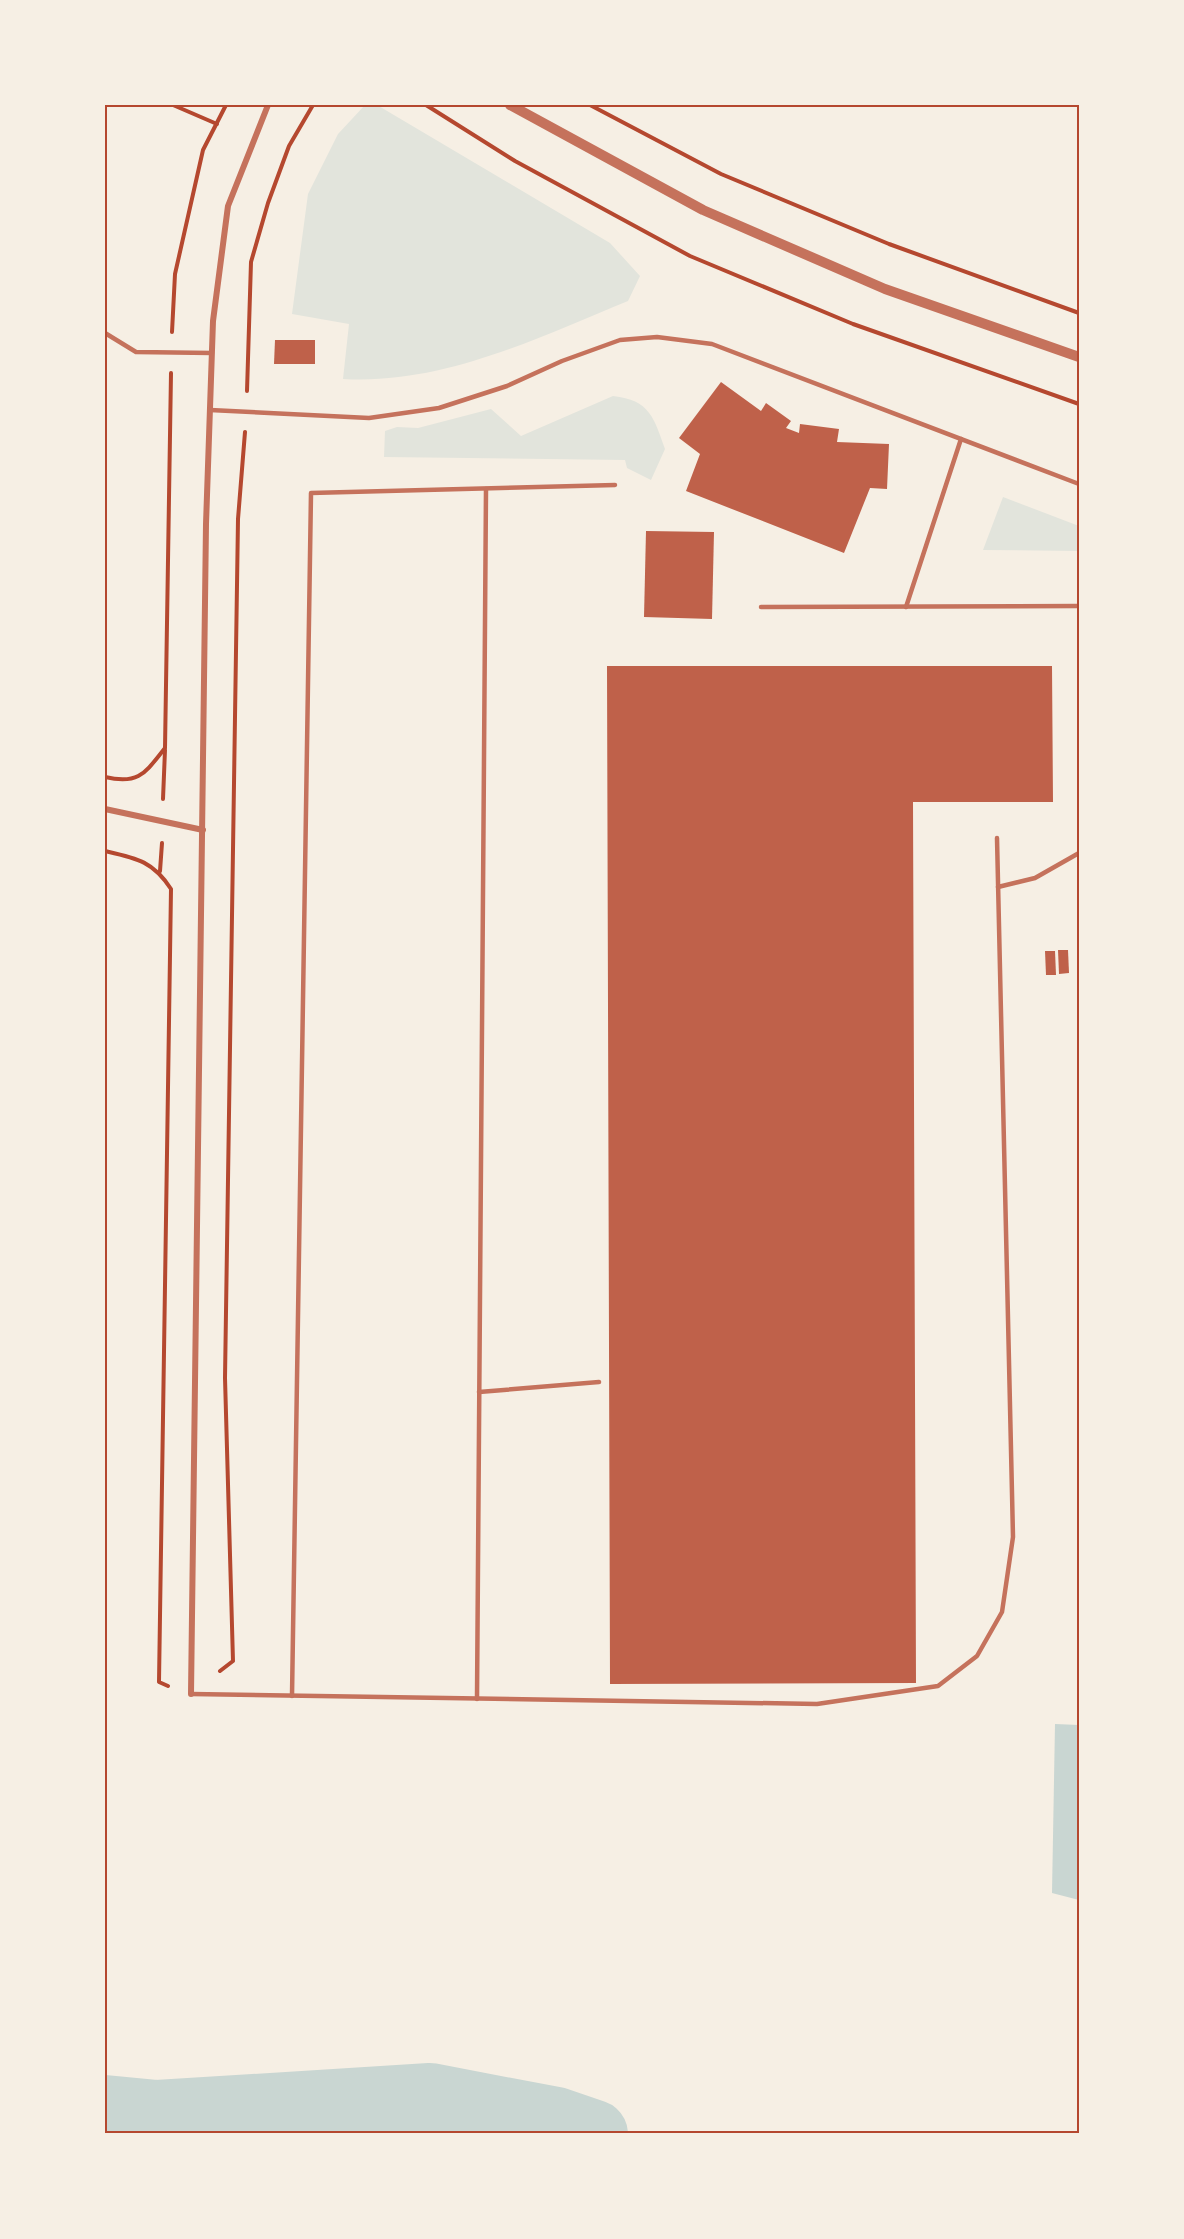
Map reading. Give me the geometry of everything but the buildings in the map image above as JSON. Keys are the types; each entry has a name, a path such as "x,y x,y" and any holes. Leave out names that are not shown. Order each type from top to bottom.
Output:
{"street":[{"path":"191,1694 206,524 213,321 228,206 267,105"},
{"path":"510,105 703,210 885,289 1079,357"},
{"path":"105,808 203,830"}],"lane":[{"path":"105,333 136,352 212,353"},
{"path":"210,410 369,417 439,408 507,386 562,361 620,340 657,337 712,344 1079,484"},
{"path":"906,607 961,439"},
{"path":"292,1696 311,493 615,485"},
{"path":"477,1699 486,489"},
{"path":"761,607 1079,606"},
{"path":"191,1694 817,1704 938,1686 977,1656 1002,1611 1013,1537 997,837"},
{"path":"998,887 1035,878 1079,853"},
{"path":"479,1392 599,1382"}],"path":[{"path":"173,105 217,124"},
{"path":"105,777 120,780 143,775 165,748 171,352 175,274 203,150 226,105"},
{"path":"105,851 142,860 160,872 171,889 159,1682 191,1694 233,1662 225,1378 238,519 246,412 251,262 268,203 289,146 314,105"},
{"path":"426,105 515,161 690,256 853,324 1079,404"},
{"path":"590,105 721,174 889,244 1079,313"}],"shaded area":[{"path":"365,105 377,105 610,243 640,276 628,301 524,344 453,367 417,375 380,379 343,379 349,324 292,314 308,194 338,134"},
{"path":"613,396 625,398 643,406 649,412 657,428 665,449 651,480 627,468 625,460 384,457 385,431 397,427 418,428 491,409 521,436"},
{"path":"1003,497 1079,526 1079,551 983,550"},
{"path":"1055,1724 1079,1725 1079,1900 1052,1893"}],"waterway":[{"path":"105,2109 157,2114 430,2097 556,2121 594,2134"}]}
